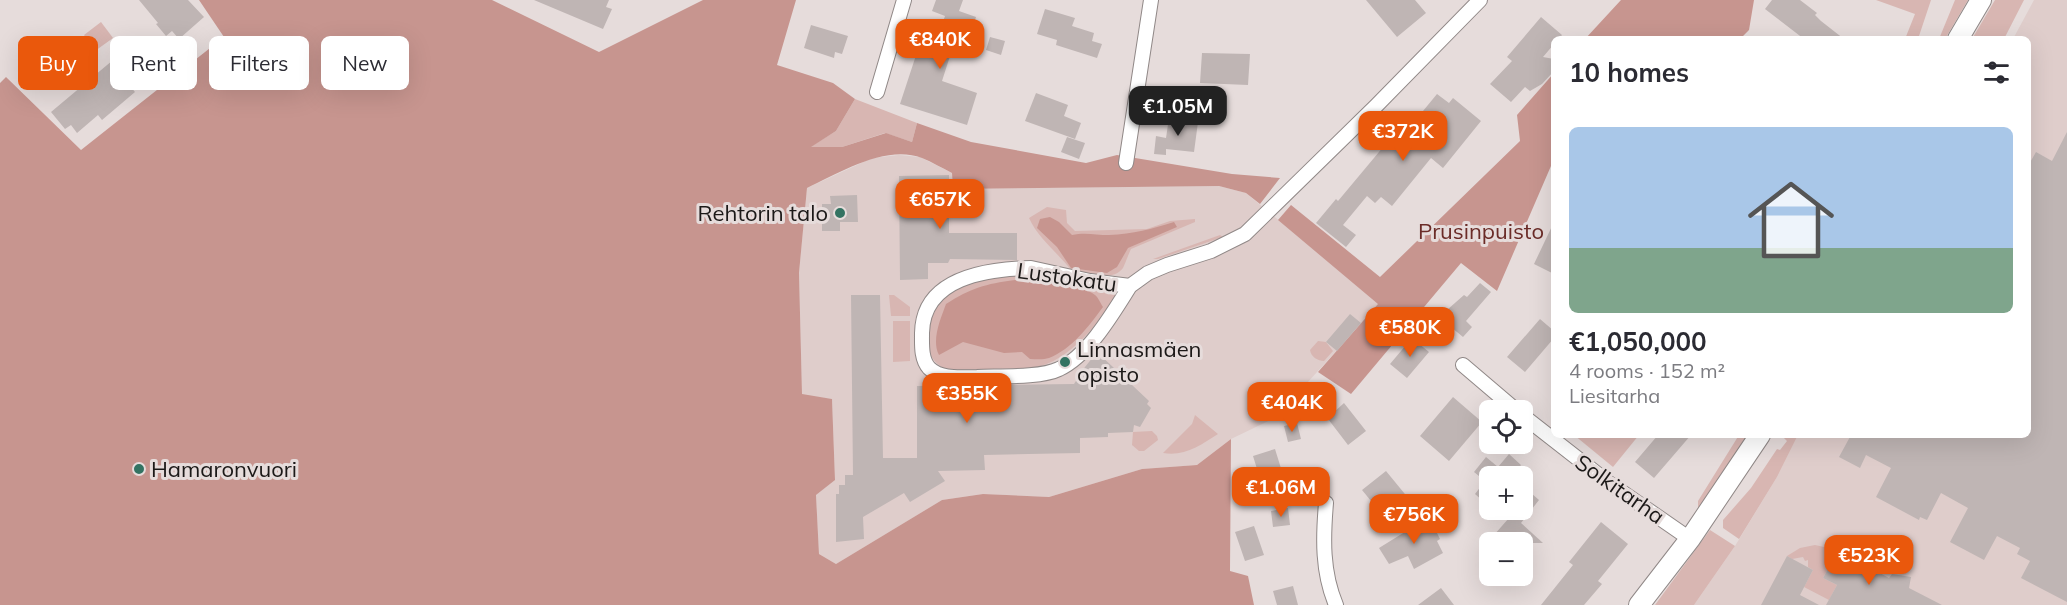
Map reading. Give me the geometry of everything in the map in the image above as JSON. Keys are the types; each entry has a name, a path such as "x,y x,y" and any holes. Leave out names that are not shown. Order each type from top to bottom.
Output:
{"main road":[{"path":"1960,36 1981,0"},
{"path":"1639,605 1690,539 1758,438"}],"street":[{"path":"877,92 904,0"},
{"path":"1126,163 1152,0"},
{"name":"Lustokatu","path":"1130,286 1090,281 1031,268 994,270 959,279 928,305 924,316 922,350 924,362 937,375 947,376 1020,375 1058,370 1071,362 1095,337 1130,286 1148,273 1211,251 1245,234 1480,0"},
{"path":"1463,365 1504,400"},
{"name":"Solkitarha","path":"1533,424 1551,438"},
{"name":"Solkitarha","path":"1551,438 1609,483 1690,539"},
{"path":"1326,503 1323,550 1336,605"}],"shaded area":[{"path":"1876,0 1931,0 1919,36 1906,36 1915,14"},
{"path":"1955,0 1968,0 1947,36 1940,36"},
{"path":"1995,0 2024,0 2006,36 1974,36"},
{"path":"2034,0 2067,0 2067,605 1694,605 1735,546 1777,477 1796,438 2031,438 2031,36 2015,36"},
{"path":"101,22 112,36 110,40 98,49 98,36 84,35"},
{"path":"855,99 917,123 912,142 885,133 842,147 810,147 836,131"},
{"name":"Linnasmäen opisto","path":"899,155 920,157 952,173 953,189 1219,186 1246,193 1379,304 1307,383 1283,414 1231,439 1197,465 1142,469 1049,497 983,494 942,500 836,564 819,554 816,495 835,479 832,399 802,395 799,273 807,188 872,158"},
{"path":"1047,207 1066,210 1067,223 1075,231 1147,229 1170,221 1195,219 1195,222 1131,249 1123,268 1118,273 1098,276 1071,270 1037,232 1029,218"},
{"path":"1220,235 1223,237 1153,259"},
{"path":"1034,274 1114,292 1118,298 1081,340 1047,364 1034,368 946,370 933,360 928,347 929,324 934,308 942,298 981,277"},
{"path":"889,295 894,295 910,307 910,316 891,316"},
{"path":"893,321 910,321 910,361 893,362"},
{"path":"1318,341 1326,342 1333,351 1324,361 1315,358 1310,350"},
{"path":"1195,415 1218,434 1185,452 1163,453 1192,424"},
{"path":"1152,431 1158,440 1144,451 1139,451 1132,445 1133,432"},
{"path":"1578,438 1637,438 1613,467"},
{"path":"1737,438 1745,438 1720,480 1698,508 1698,501"},
{"path":"1784,438 1796,438 1777,477 1739,539 1723,528 1723,520 1751,488 1777,449 1780,450 1787,441"},
{"path":"1710,530 1735,546 1694,605 1655,605"},
{"path":"1815,545 1838,550 1823,578 1837,585 1829,600 1804,587 1813,570 1808,567 1808,560 1805,561 1803,557 1792,559 1787,556 1800,548"}],"green space":[{"path":"199,0 492,0 599,52 703,0 796,0 777,65 833,83 855,99 836,131 811,147 842,147 886,133 912,142 917,123 971,142 1086,163 1117,155 1232,174 1280,178 1260,204 1246,193 1219,186 953,189 952,173 922,158 908,155 878,157 848,168 807,188 799,273 802,394 832,399 835,480 816,495 819,554 836,564 942,500 983,494 1049,497 1142,469 1197,465 1231,439 1230,571 1248,576 1254,605 0,605 0,83 6,77 81,150 157,90 197,90 197,58 209,49 209,90 309,90 309,36 223,36"},
{"path":"1621,0 1754,0 1749,30 1743,36 1588,36"},
{"name":"Prusinpuisto","path":"1551,76 1551,166 1497,291 1461,263 1351,394 1318,372 1378,304 1278,220 1291,205 1380,277 1520,141 1517,115"},
{"path":"1050,217 1059,222 1072,235 1126,234 1174,222 1177,227 1128,248 1117,267 1107,273 1071,268 1057,247 1037,228 1040,219"},
{"path":"1015,280 1056,284 1089,291 1095,295 1103,307 1073,343 1049,358 1030,359 1022,352 1004,353 963,342 939,355 936,336 946,304 979,288"}],"building":[{"path":"139,0 188,0 204,17 182,36 176,36 172,31 166,36 156,24 158,23"},
{"path":"534,0 609,0 606,7 612,9 603,29"},
{"path":"936,0 963,0 959,11 976,17 971,32 959,28 942,81 977,93 967,125 900,104 922,37 936,42 945,16 932,11"},
{"path":"1366,0 1415,0 1426,13 1397,37"},
{"path":"1772,0 1800,0 1840,36 1800,36 1765,9"},
{"path":"1045,9 1075,18 1072,26 1094,33 1092,41 1102,44 1097,58 1056,45 1057,40 1037,34"},
{"path":"1541,17 1562,35 1551,36 1551,48 1543,57 1551,58 1551,74 1542,84 1530,91 1525,87 1511,102 1490,84 1512,61 1507,57"},
{"path":"811,25 848,36 842,54 835,52 834,58 804,48"},
{"path":"990,37 1005,41 1001,55 986,50"},
{"path":"1202,53 1250,54 1248,85 1200,83"},
{"path":"110,63 110,90 133,90 135,92 102,120 98,115 77,133 71,125 65,129 51,112 77,90 98,90 98,73"},
{"path":"1036,93 1068,105 1064,116 1081,123 1075,139 1025,121"},
{"path":"1437,94 1449,103 1453,98 1481,121 1443,168 1431,158 1392,206 1381,197 1375,203 1367,196 1343,225 1356,235 1346,247 1316,223 1336,199 1338,201 1389,140 1395,145"},
{"path":"1169,118 1198,122 1194,152 1166,149 1166,155 1154,154 1156,136 1166,138"},
{"path":"2067,132 2067,602 2021,578 2030,561 2017,554 2020,548 1997,536 1984,560 1950,542 1968,508 1941,493 1927,520 1920,517 1919,520 1876,497 1891,468 1866,455 1860,468 1839,457 1849,438 2031,438 2031,161 2036,152 2052,161"},
{"path":"1067,137 1085,143 1079,159 1061,152"},
{"path":"949,175 949,233 1017,233 1017,260 950,259 948,263 928,263 928,279 900,280 899,176"},
{"name":"Rehtorin talo","path":"857,195 858,222 840,222 840,231 822,231 822,204 831,204 830,196"},
{"path":"1551,228 1551,272 1534,264"},
{"path":"1480,283 1491,292 1466,321 1472,327 1463,337 1439,317 1464,295 1467,297"},
{"path":"851,295 880,295 883,458 917,458 917,386 1074,384 1097,352 1149,401 1147,404 1151,408 1140,427 1134,425 1133,432 1108,433 1108,437 1080,438 1080,453 984,455 985,470 938,471 945,481 910,502 904,493 863,517 864,539 836,542 836,494 839,494 839,485 845,485 845,475 853,475"},
{"path":"1350,314 1361,323 1337,351 1326,342"},
{"path":"1540,319 1551,328 1551,342 1525,372 1507,357"},
{"path":"1412,338 1429,352 1407,378 1390,364"},
{"path":"1453,397 1479,419 1479,426 1449,461 1420,436"},
{"path":"1344,403 1366,431 1348,445 1325,415 1332,414"},
{"path":"1297,423 1301,439 1288,442 1284,426"},
{"path":"1655,438 1688,438 1654,478 1635,462"},
{"path":"1275,449 1284,478 1262,485 1253,456"},
{"path":"1509,454 1521,465 1520,466 1499,466"},
{"path":"1486,457 1497,466 1479,466 1479,476 1474,472"},
{"path":"1386,471 1409,499 1385,518 1362,490"},
{"path":"1533,495 1539,500 1533,508"},
{"path":"1288,508 1290,525 1273,527 1271,511"},
{"path":"1429,517 1440,539 1437,541 1443,553 1414,569 1408,556 1389,564 1379,548"},
{"path":"1507,520 1523,520 1521,523 1531,532 1497,532"},
{"path":"1601,522 1628,544 1598,581 1602,584 1584,605 1541,605 1573,565 1569,562"},
{"path":"1254,526 1264,555 1245,561 1235,532"},
{"path":"1533,534 1543,543 1533,543"},
{"path":"1838,550 1889,578 1892,574 1911,577 1909,588 1942,605 1826,605 1837,585 1823,578"},
{"path":"1787,556 1813,570 1800,595 1819,605 1761,605"},
{"path":"1293,586 1298,605 1277,605 1273,591"},
{"path":"1441,588 1454,605 1418,605"}],"place":[{"name":"Rehtorin talo","path":"840,213"},
{"name":"Linnasmäen opisto","path":"1065,362"},
{"name":"Hamaronvuori","path":"139,469"}]}
